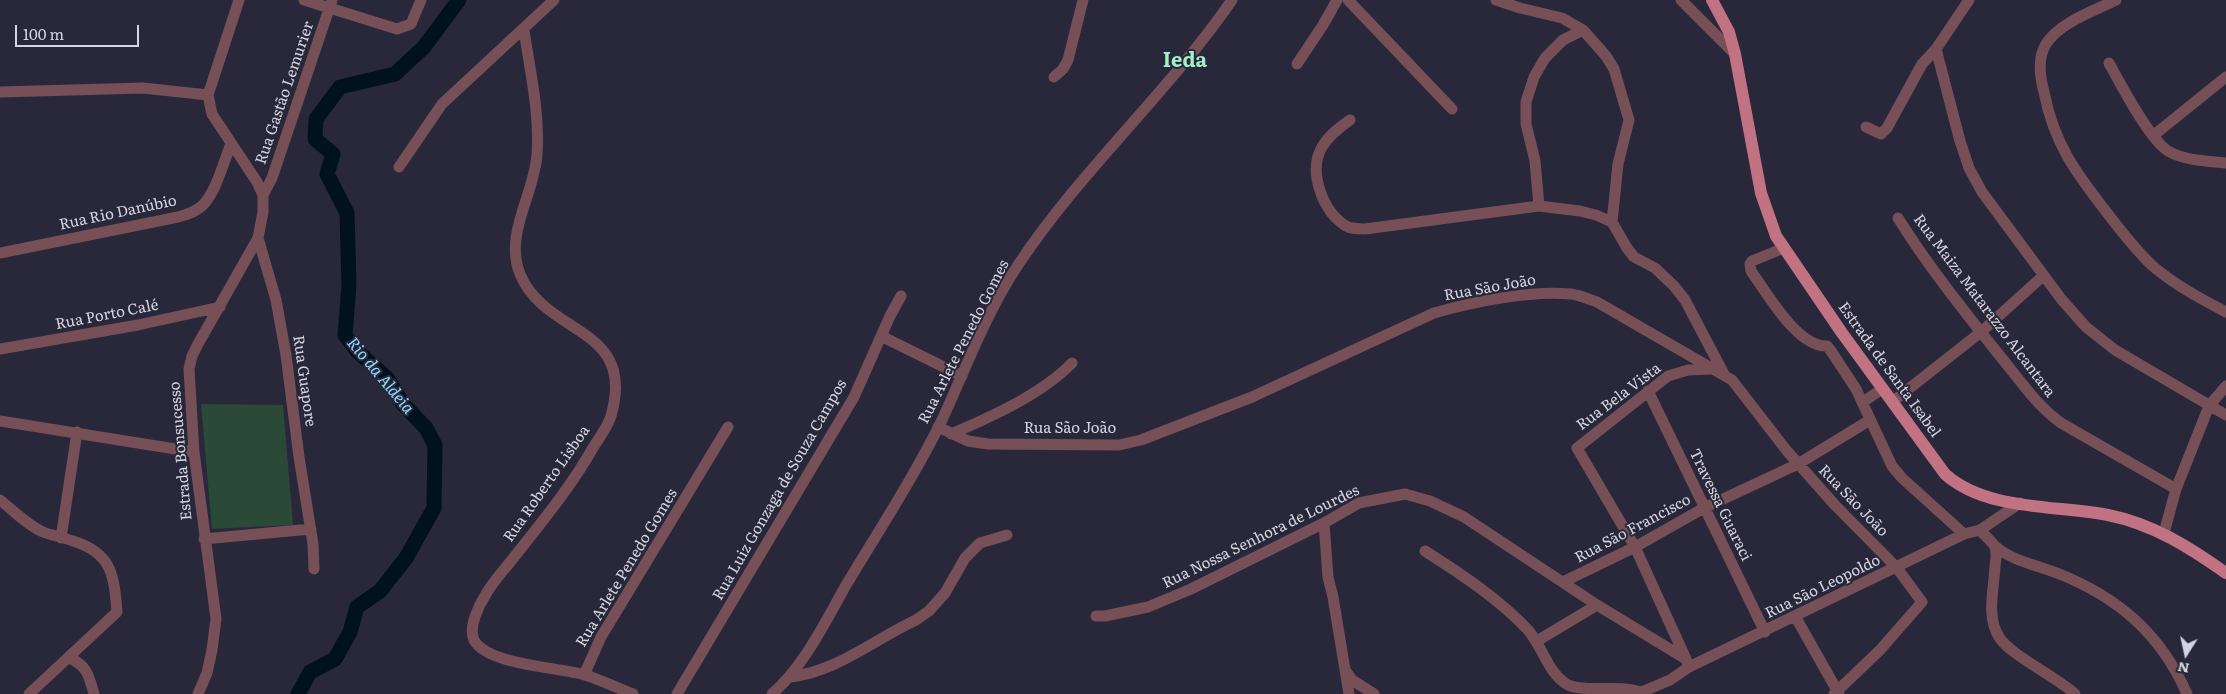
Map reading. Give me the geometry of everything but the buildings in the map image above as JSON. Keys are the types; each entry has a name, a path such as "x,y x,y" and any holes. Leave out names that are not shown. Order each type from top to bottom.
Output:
{"main road":[{"name":"Estrada de Santa Isabel","path":"1712,0 1729,32 1736,54 1761,193 1776,236 1842,334 1945,474 1956,485 1982,496 2108,515 2164,533 2226,573"}],"street":[{"path":"239,0 208,95 212,114 263,195"},
{"path":"304,0 331,4 397,29 411,24 421,0"},
{"path":"399,166 442,104 524,30 554,0"},
{"path":"1054,77 1063,69 1068,60 1083,0"},
{"name":"Rua Arlete Penedo Gomes","path":"772,694 790,677 817,636 938,427 1001,294 1023,258 1072,191 1164,85 1232,0"},
{"path":"1297,64 1324,25 1337,0"},
{"path":"1348,0 1452,109"},
{"path":"1496,0 1562,18 1583,30 1606,56 1614,69 1628,115 1627,131 1620,150 1612,222 1634,257 1655,268 1674,286 1685,300 1724,374"},
{"path":"1681,0 1736,54"},
{"path":"1866,127 1875,133 1881,134 1887,128 1922,64 1936,49 1969,0"},
{"path":"2116,0 2069,24 2054,34 2045,45 2041,59 2041,78 2049,118 2062,149 2076,174 2119,228 2155,268 2190,293 2226,312"},
{"name":"Rua Gastão Lemurier","path":"263,195 272,178 331,4"},
{"name":"Rua Roberto Lisboa","path":"524,30 538,121 537,158 517,229 515,244 516,260 521,276 531,293 545,306 601,346 616,371 616,393 610,418 587,459 495,580 479,608 473,632 474,640 487,652 531,666 584,674"},
{"path":"1539,206 1535,161 1526,124 1526,102 1534,77 1545,58 1563,40 1583,30"},
{"path":"1936,49 1970,168 1982,192 2043,276 2086,327 2115,350 2226,415"},
{"path":"2109,63 2131,101 2154,135 2168,151 2181,156 2226,163"},
{"path":"2154,135 2226,77"},
{"path":"0,92 144,88 208,95"},
{"path":"1350,120 1338,128 1322,146 1316,167 1318,187 1324,200 1346,226 1365,229 1539,206 1580,211 1612,222"},
{"name":"Rua Rio Danúbio","path":"0,253 178,218 192,213 203,205 212,191 231,144"},
{"name":"Estrada Bonsucesso","path":"201,693 216,632 214,602 204,539 194,452 189,369 192,356 258,238 263,212 263,195"},
{"name":"Rua Maiza Matarazzo Alcantara","path":"1898,218 1915,246 2044,411 2061,423 2176,489"},
{"name":"Rua Guapore","path":"258,238 276,300 286,355 298,457 311,530 314,569"},
{"path":"1784,248 1752,261 1750,271 1801,336 1815,345 1827,346 1842,334"},
{"path":"1892,402 1981,332 2043,276"},
{"name":"Rua São João","path":"938,427 968,441 988,444 1119,445 1141,440 1252,397 1434,314 1462,305 1546,293 1573,294 1596,302 1732,380 1798,464 1897,568 1922,602 1880,650 1837,693"},
{"name":"Rua Luiz Gonzaga de Souza Campos","path":"677,694 854,397 890,316 901,296"},
{"name":"Rua Porto Calé","path":"0,349 138,325 220,307"},
{"path":"882,336 962,376"},
{"path":"1827,346 1856,389 1886,456 1902,478 1964,534"},
{"path":"951,434 977,423 1050,384 1072,363"},
{"name":"Rua Bela Vista","path":"1635,547 1577,448 1668,376 1677,372 1711,369"},
{"path":"2164,533 2176,489 2209,406 2226,386"},
{"path":"1863,402 1882,389"},
{"name":"Travessa Guaraci","path":"1648,391 1765,632"},
{"name":"Rua São Francisco","path":"1563,582 1635,547 1704,508 1798,464 1870,420"},
{"path":"0,421 194,452"},
{"name":"Rua Arlete Penedo Gomes","path":"584,674 601,637 728,427"},
{"path":"61,538 77,432"},
{"name":"Rua Nossa Senhora de Lourdes","path":"1096,616 1110,616 1157,603 1191,589 1324,523 1359,503 1405,494 1418,496 1464,517 1687,663"},
{"path":"0,500 31,526 96,551 104,558 111,570 115,586 117,612 29,694"},
{"name":"Rua São Leopoldo","path":"1639,693 1670,680 1687,663 1765,632 1964,534 1980,530 2020,503"},
{"path":"1324,523 1328,577 1333,596 1349,694"},
{"path":"204,539 311,530"},
{"path":"1980,530 1995,546 2011,556 2059,574 2110,599 2135,618 2158,643 2187,694"},
{"path":"790,677 808,675 830,666 916,620 929,611 945,594 965,558 980,544 1007,535"},
{"path":"1995,546 1992,614 1994,628 2000,640 2040,669 2062,682 2075,694"},
{"path":"1635,547 1687,663"},
{"path":"1425,551 1506,608 1537,641 1551,668 1560,680 1571,686 1621,688 1639,693"},
{"path":"1537,641 1597,605"},
{"path":"1795,616 1837,693"},
{"path":"69,658 80,662 89,677 94,694"},
{"path":"1344,670 1352,680 1374,694"},
{"path":"584,674 633,694"}],"green space":[{"path":"201,404 283,405 293,525 212,529"}],"waterway":[{"name":"Rio da Aldeia","path":"298,694 310,672 335,659 350,632 357,607 380,591 406,558 434,508 435,445 426,428 403,404 388,379 357,351 345,335 349,285 347,213 327,174 333,154 315,139 316,119 340,87 395,74 424,47 459,0"}],"district":[{"name":"Ieda","path":"1185,61"}]}
